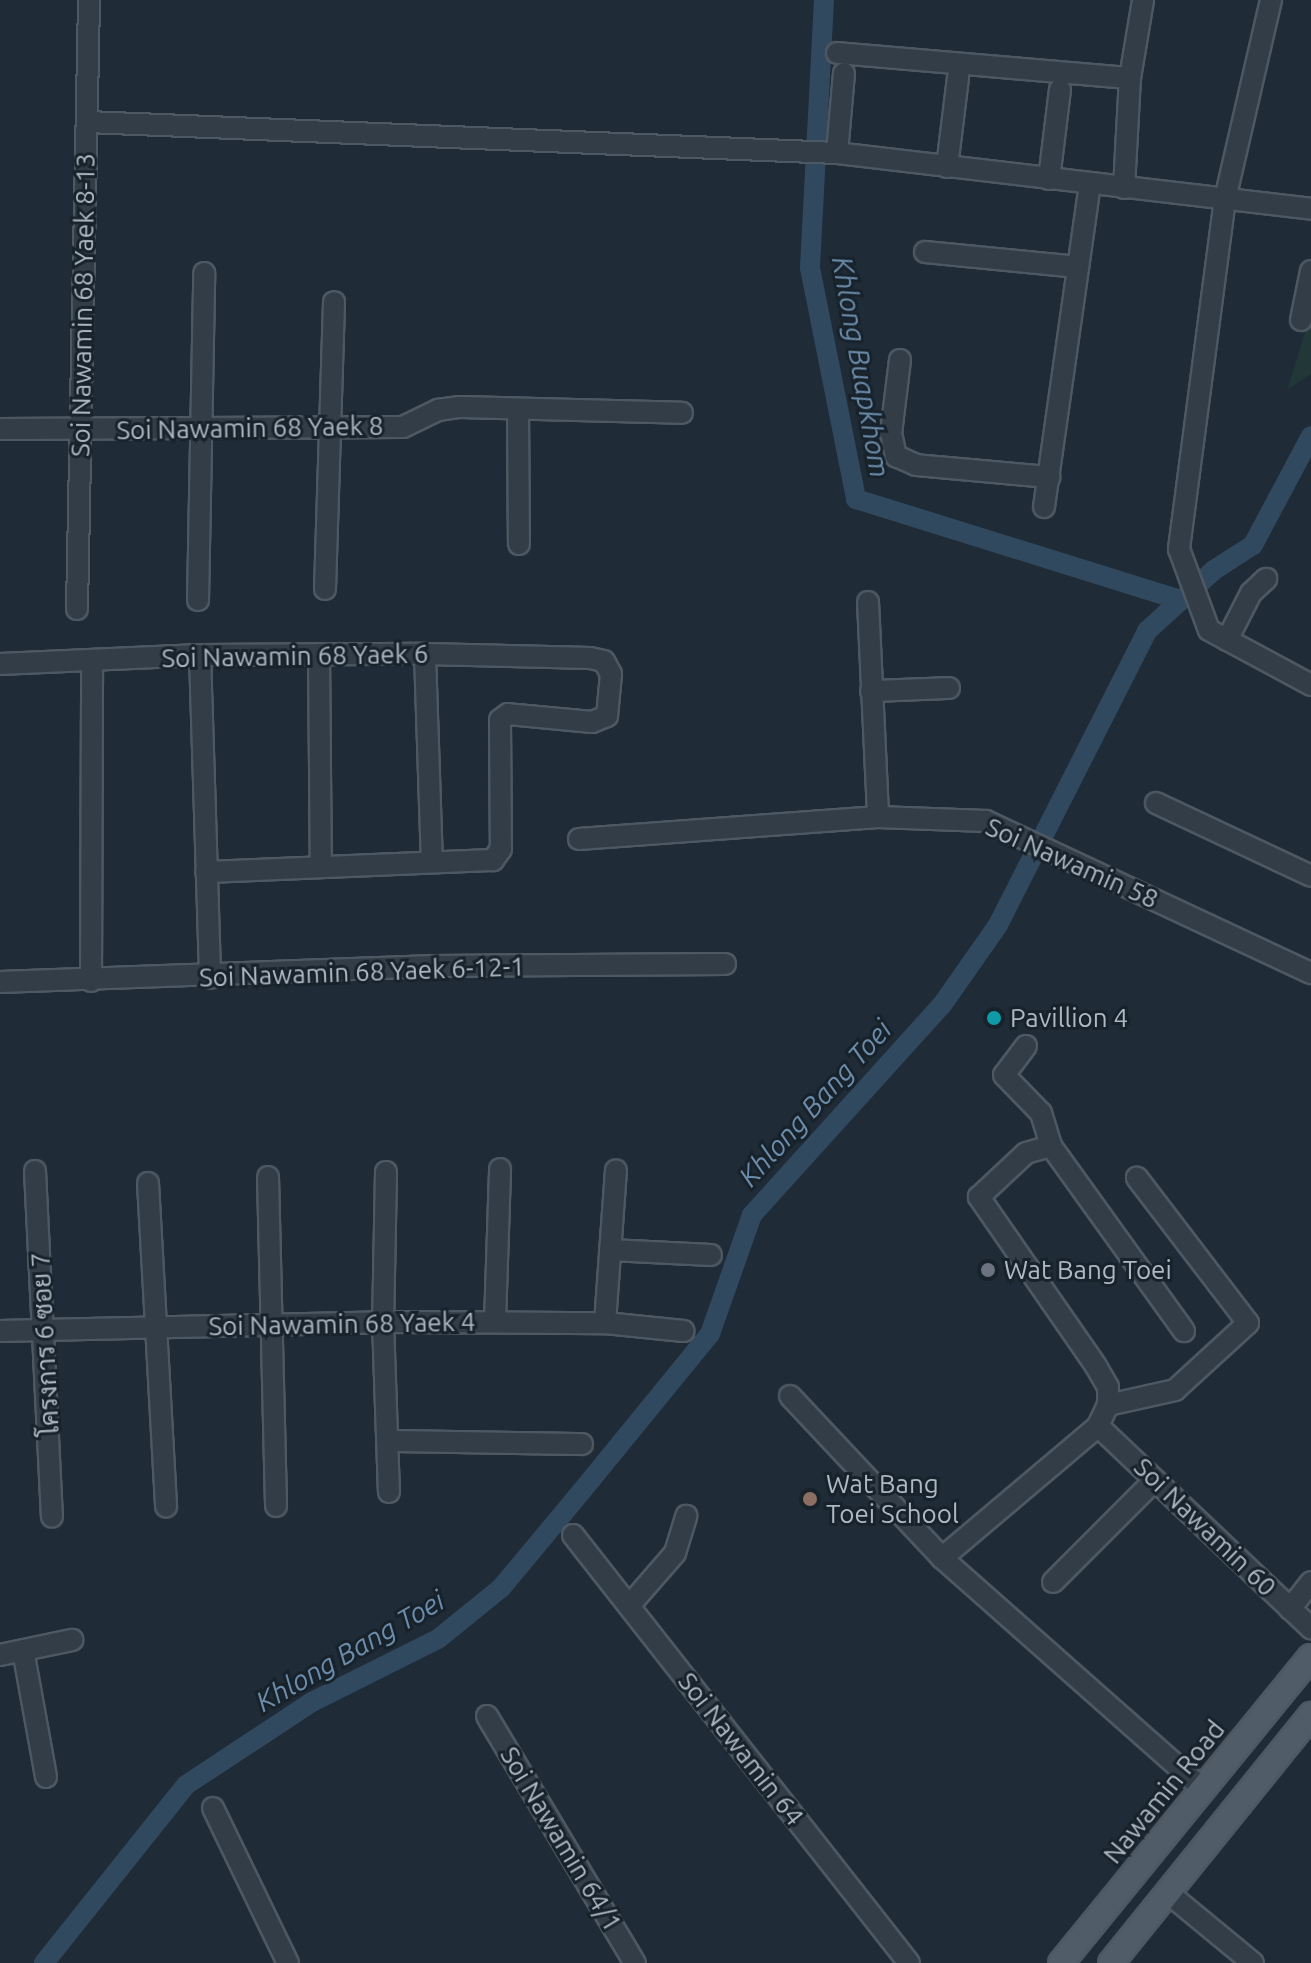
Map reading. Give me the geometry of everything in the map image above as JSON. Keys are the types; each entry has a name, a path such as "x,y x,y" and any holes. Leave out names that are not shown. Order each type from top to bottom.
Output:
{"main road":[{"name":"Nawamin Road","path":"1061,1963 1311,1657"},
{"path":"1111,1963 1307,1724"}],"street":[{"name":"Soi Nawamin 68 Yaek 8-13","path":"77,609 89,0"},
{"path":"1124,188 1130,78 1143,0"},
{"path":"1271,0 1225,199 1179,549 1209,630 1311,685"},
{"path":"837,53 1130,78"},
{"path":"830,153 844,73"},
{"path":"947,167 958,77"},
{"path":"1049,179 1060,90"},
{"path":"88,122 830,153 1311,209"},
{"path":"1044,507 1090,184"},
{"path":"925,252 1078,267"},
{"path":"1301,320 1311,271"},
{"path":"198,600 204,273"},
{"path":"325,589 334,302"},
{"path":"900,360 891,433 896,456 916,465 1049,477"},
{"name":"Soi Nawamin 68 Yaek 8","path":"0,429 403,427 449,407 518,409"},
{"path":"519,544 518,409 682,413"},
{"path":"1227,640 1251,593 1266,579"},
{"path":"868,602 878,817"},
{"path":"319,654 321,867"},
{"name":"Soi Nawamin 68 Yaek 6","path":"0,664 200,655 319,654 590,658 604,661 611,674 613,701 607,716 592,722 508,714 500,720 501,849 493,860 432,862"},
{"path":"206,872 432,862 425,654"},
{"path":"200,655 210,978"},
{"path":"91,981 92,660"},
{"path":"871,691 949,688"},
{"path":"1156,803 1311,876"},
{"name":"Soi Nawamin 58","path":"579,839 878,817 986,821 1311,973"},
{"name":"Soi Nawamin 68 Yaek 6-12-1","path":"0,982 210,978 434,966 725,964"},
{"path":"1026,1046 1004,1075 1041,1113 1051,1146 1184,1331"},
{"path":"942,1558 1098,1426 1108,1405 1108,1387 1096,1366 979,1197 1026,1153 1051,1146"},
{"path":"495,1322 500,1169"},
{"path":"605,1323 616,1170"},
{"name":"โครงการ 6 ซอย 7","path":"35,1171 46,1328 52,1517"},
{"path":"386,1172 383,1322 389,1492"},
{"path":"268,1177 269,1323 276,1506"},
{"path":"1108,1405 1175,1390 1248,1323 1137,1178"},
{"path":"148,1183 166,1507"},
{"path":"610,1250 711,1255"},
{"name":"Soi Nawamin 68 Yaek 4","path":"0,1331 383,1322 605,1323 684,1331"},
{"path":"790,1396 942,1558 1203,1789"},
{"name":"Soi Nawamin 60","path":"1098,1426 1311,1628"},
{"path":"389,1441 582,1444"},
{"path":"1053,1582 1155,1480"},
{"path":"629,1606 675,1553 686,1516"},
{"name":"Soi Nawamin 64","path":"573,1535 909,1963"},
{"path":"1290,1609 1311,1582"},
{"path":"0,1655 72,1640"},
{"path":"23,1650 46,1777"},
{"name":"Soi Nawamin 64/1","path":"487,1716 635,1963"},
{"path":"213,1808 288,1963"},
{"path":"1168,1893 1253,1963"}],"green space":[{"path":"1311,313 1311,374 1287,390"}],"waterway":[{"name":"Khlong Buapkhom","path":"824,0 810,268 856,499 1181,600"},
{"name":"Khlong Bang Toei","path":"44,1963 186,1785 312,1702 438,1639 501,1588 581,1492 710,1334 752,1215 942,1005 998,925 1147,631 1214,570 1253,545 1311,436"}],"place":[{"name":"Pavillion 4","path":"994,1018"},
{"name":"Wat Bang Toei","path":"988,1270"},
{"name":"Wat Bang Toei School","path":"810,1499"}]}
